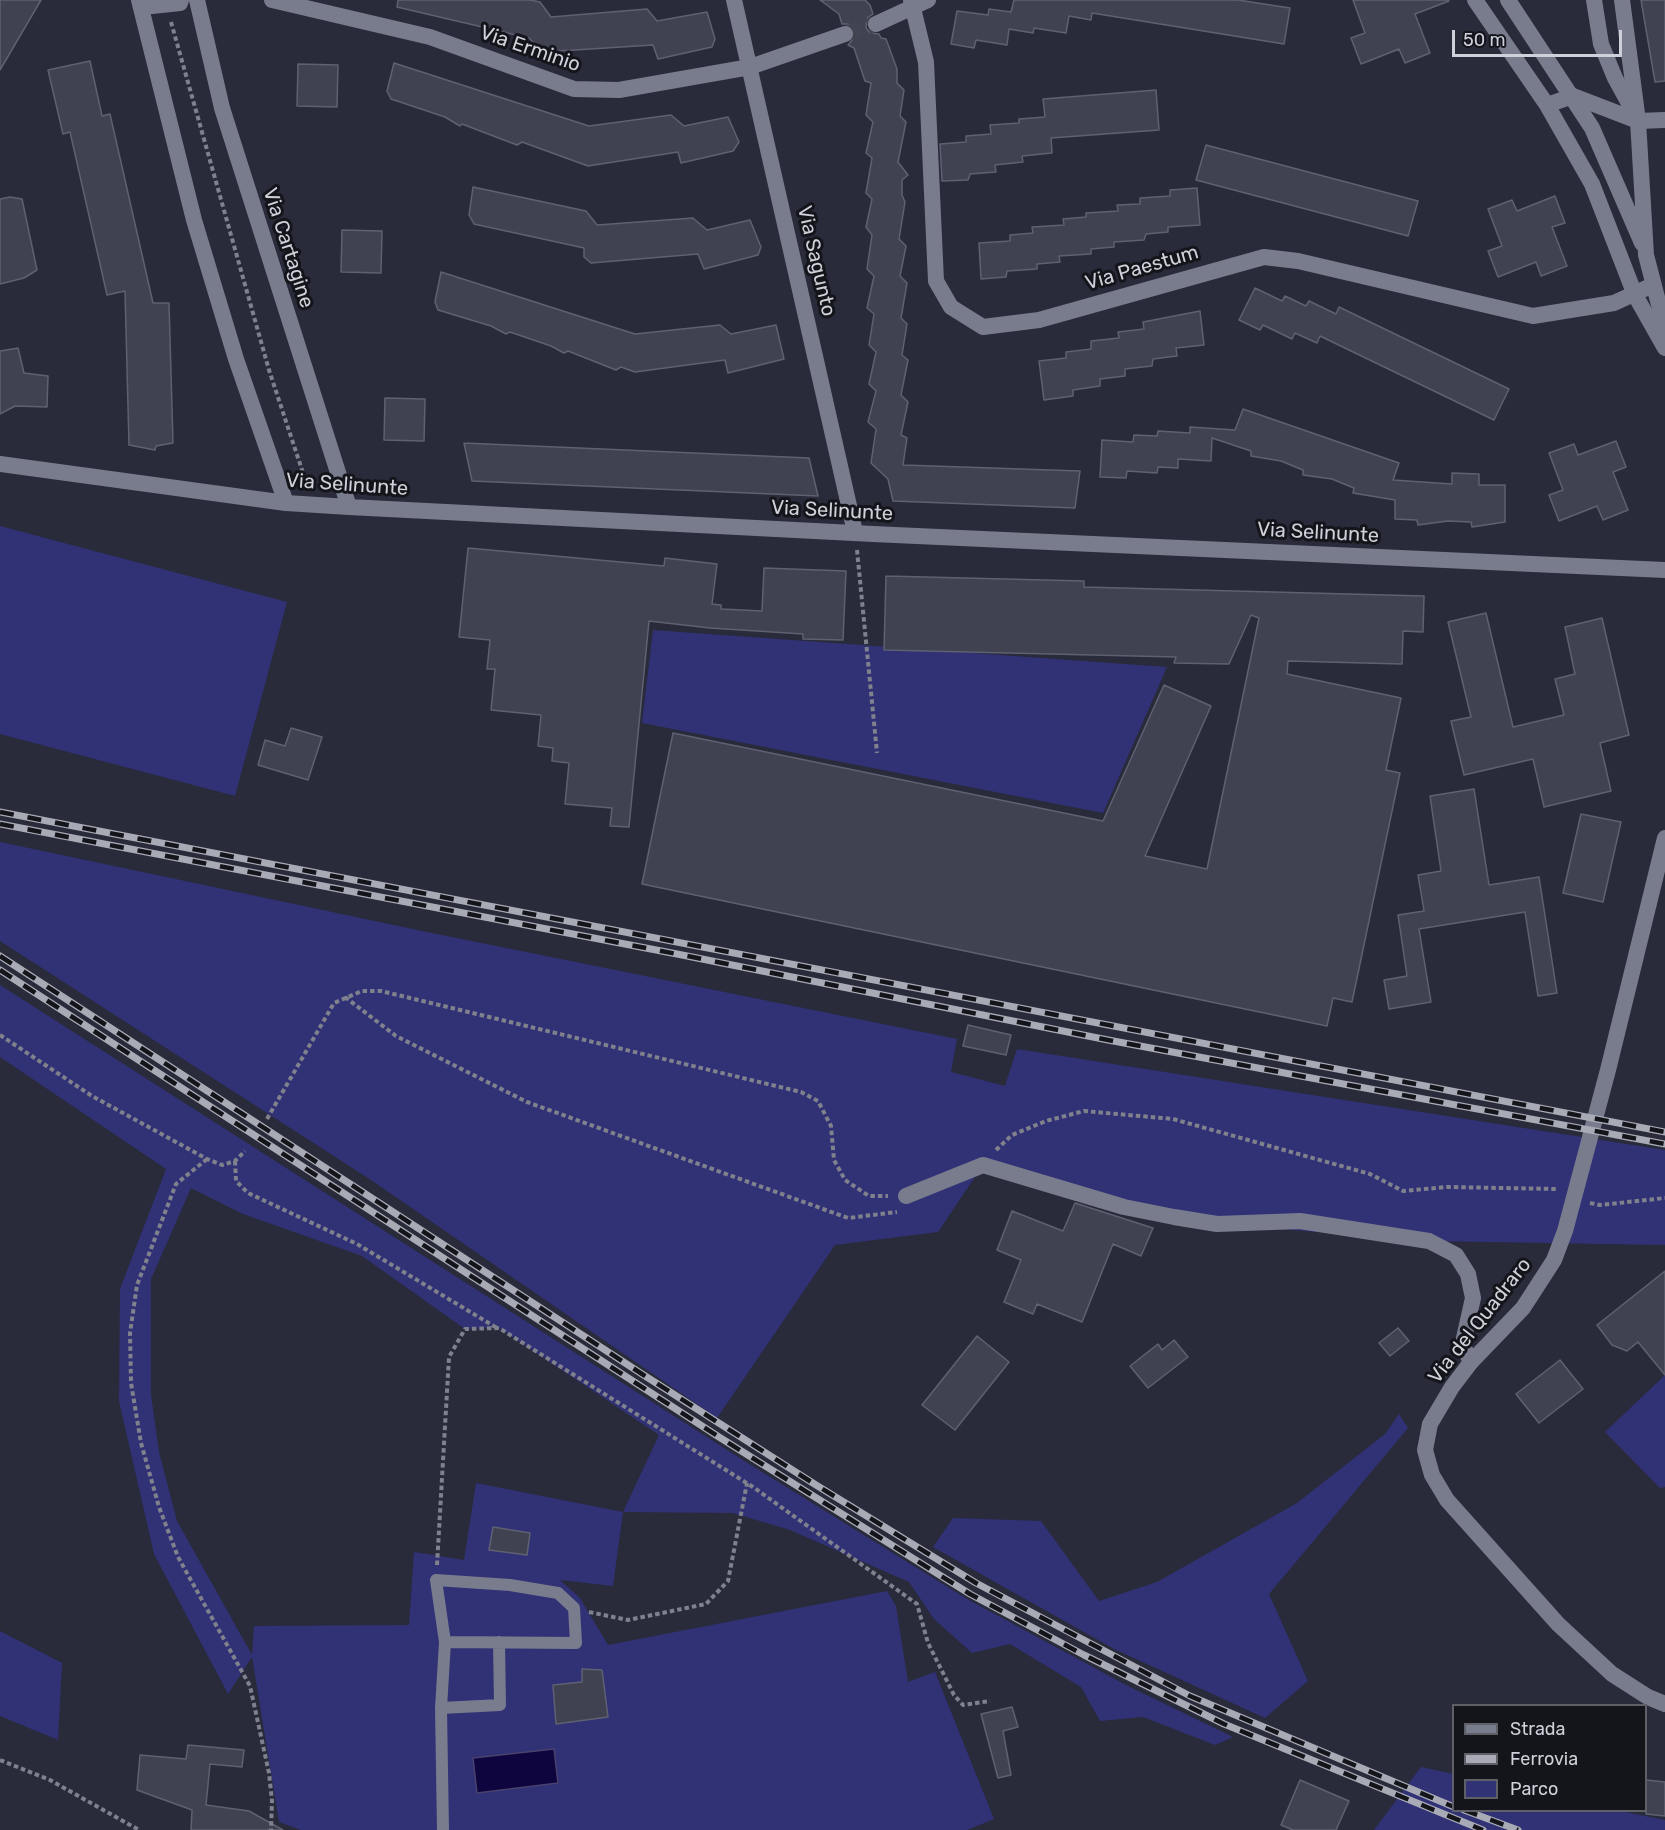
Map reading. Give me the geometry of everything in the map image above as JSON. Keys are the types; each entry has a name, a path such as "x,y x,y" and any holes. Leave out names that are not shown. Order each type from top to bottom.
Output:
{"street":[{"path":"139,0 194,220 236,358 286,503"},
{"path":"146,0 152,6 180,3 181,0"},
{"name":"Via Cartagine","path":"197,0 222,108 349,507"},
{"name":"Via Erminio","path":"272,0 430,37 574,89 619,90 750,67 845,34"},
{"name":"Via Sagunto","path":"734,0 855,532"},
{"path":"1475,0 1547,105 1592,184 1635,295 1665,348"},
{"path":"1508,0 1573,96 1602,149 1646,255 1665,328"},
{"path":"1594,0 1601,44 1615,78 1638,121"},
{"path":"1622,0 1638,121 1646,255"},
{"path":"876,24 917,2"},
{"name":"Via Paestum","path":"917,2 926,62 936,281 951,307 983,327 1039,320 1264,257 1298,261 1525,315 1559,313 1614,303 1653,285"},
{"path":"1547,105 1573,96 1638,121 1665,120"},
{"name":"Via Selinunte","path":"0,464 286,503 1665,570"},
{"name":"Via del Quadraro","path":"1665,838 1608,1070 1565,1232 1554,1260 1532,1295 1471,1362 1437,1412 1425,1438 1427,1462 1438,1488 1569,1636 1612,1674 1647,1697 1665,1704"},
{"path":"906,1196 983,1165 1124,1207 1174,1217 1217,1224 1300,1221 1437,1244 1456,1255 1468,1274 1473,1298 1464,1348 1471,1362"}],"lane":[{"path":"443,1830 441,1708 445,1642 436,1580 510,1585 558,1593 574,1608 576,1643 445,1642"},
{"path":"441,1708 500,1705 499,1642"}],"path":[{"path":"169,16 269,370 305,479"},
{"path":"855,532 877,753"},
{"path":"267,1119 334,1003 362,991 381,991 801,1092 818,1101 827,1118 831,1126 834,1160 845,1180 869,1196 906,1196"},
{"path":"345,997 396,1036 527,1102 848,1218 896,1213 906,1196"},
{"path":"0,1035 92,1096 207,1159 222,1165 235,1161 245,1151"},
{"path":"983,1165 1012,1135 1046,1121 1084,1111 1173,1119 1370,1174 1403,1191 1447,1188 1558,1189"},
{"path":"207,1159 176,1184 137,1285 130,1333 132,1383 141,1443 159,1508 177,1557 250,1686 269,1773 272,1801 271,1830"},
{"path":"235,1161 236,1181 248,1193 357,1244 498,1328 747,1483 917,1604 928,1643 954,1695 963,1705 990,1701"},
{"path":"1583,1202 1600,1206 1665,1198"},
{"path":"436,1580 449,1357 465,1329 498,1328"},
{"path":"574,1608 627,1620 706,1604 728,1581 747,1483"},
{"path":"0,1760 50,1780 139,1830"}],"green space":[{"path":"0,526 287,602 235,796 0,734"},
{"path":"653,630 1167,667 1103,813 642,723"},
{"path":"0,842 427,932 957,1039 951,1072 1005,1086 1017,1049 1665,1150 1665,1245 1429,1241 1217,1224 983,1165 938,1232 835,1245 717,1418 371,1180 0,941"},
{"path":"0,985 746,1462 967,1599 1126,1685 1233,1737 1215,1745 1143,1717 1100,1721 1081,1687 1010,1644 972,1653 934,1619 909,1582 790,1530 733,1513 623,1512 613,1586 560,1580 580,1598 608,1645 887,1591 896,1606 908,1682 935,1672 994,1819 967,1830 301,1830 279,1822 252,1657 228,1694 154,1554 119,1401 120,1289 166,1169 0,1057","holes":["191,1188 243,1214 362,1256 465,1329 499,1328 659,1435 623,1512 476,1483 464,1560 414,1552 409,1625 254,1626 252,1655 177,1521 159,1452 151,1395 151,1279"]},
{"path":"1665,1375 1665,1487 1660,1488 1605,1432"},
{"path":"1399,1414 1408,1428 1269,1594 1308,1681 1265,1718 1114,1649 933,1547 953,1518 1041,1521 1099,1601 1157,1582 1297,1503 1385,1434"},
{"path":"0,1631 62,1663 58,1740 0,1716"},
{"path":"1421,1767 1452,1774 1452,1812 1625,1812 1665,1820 1665,1830 1374,1830"}],"shaded area":[{"path":"554,1749 558,1783 477,1793 473,1758"}],"building":[{"path":"0,0 41,0 0,70"},
{"path":"398,0 530,0 540,2 551,17 647,9 657,21 707,12 715,39 712,47 658,59 653,45 543,52 529,38 397,7"},
{"path":"820,0 865,0 870,5 873,14 867,18 866,28 870,33 879,34 881,38 886,39 897,69 897,83 904,90 900,116 906,122 898,162 908,175 902,180 902,195 905,202 899,239 906,246 900,276 907,283 901,318 907,324 902,355 908,360 901,395 908,402 901,435 907,438 903,465 1080,471 1075,508 893,501 888,479 871,463 876,429 868,422 876,391 869,384 876,352 869,345 874,314 867,308 874,276 867,269 872,235 866,227 872,199 866,193 872,158 866,153 873,122 866,115 871,83 865,81 854,48 848,45 855,37 855,30 848,24 842,24 839,14"},
{"path":"1014,0 1238,0 1290,8 1284,44 1092,13 1091,20 1069,16 1066,33 1034,28 1033,33 1009,29 1007,45 976,40 974,48 951,44 957,11 988,15 989,9 1011,12"},
{"path":"1353,0 1449,1 1415,14 1430,53 1405,63 1399,49 1361,64 1351,38 1365,33"},
{"path":"1641,0 1665,0 1665,81 1655,82"},
{"path":"90,61 102,116 110,114 153,303 169,303 173,443 156,446 155,450 129,445 125,291 107,295 70,132 63,134 48,70"},
{"path":"394,63 589,126 671,115 684,126 728,117 739,142 733,151 681,163 678,152 588,166 522,142 517,145 462,124 460,126 445,117 391,99 387,91"},
{"path":"298,64 338,65 337,107 297,106"},
{"path":"1156,90 1159,130 1051,138 1052,153 1022,156 1023,162 995,165 996,172 970,174 968,180 942,181 940,144 966,142 966,136 991,134 990,125 1019,123 1019,119 1045,117 1043,99"},
{"path":"1206,145 1418,201 1408,236 1196,180"},
{"path":"473,187 586,211 597,225 693,218 707,230 750,220 761,247 758,255 704,269 698,254 591,263 584,257 584,248 474,224 469,215"},
{"path":"1197,188 1200,225 1168,227 1168,232 1146,234 1144,240 1114,242 1114,247 1091,249 1091,254 1059,256 1060,262 1037,264 1037,269 1007,271 1006,277 981,279 979,243 1010,241 1010,235 1033,233 1032,227 1064,225 1063,219 1086,217 1086,213 1118,211 1117,205 1140,204 1140,198 1170,196 1170,190"},
{"path":"1555,196 1565,223 1552,227 1567,266 1541,276 1536,262 1498,277 1488,251 1502,246 1488,209 1512,200 1517,211"},
{"path":"10,197 22,199 37,270 24,278 0,284 0,199"},
{"path":"342,230 382,231 381,273 341,272"},
{"path":"441,272 635,334 720,325 731,334 776,325 784,359 728,373 725,360 635,372 621,367 616,370 568,351 564,353 551,346 510,332 506,334 491,326 438,310 435,302"},
{"path":"1255,288 1282,301 1285,296 1306,306 1309,301 1336,314 1339,307 1509,389 1494,420 1320,336 1317,343 1295,333 1292,339 1263,325 1260,330 1239,320"},
{"path":"1200,311 1204,345 1176,348 1177,356 1153,359 1152,366 1125,369 1125,376 1100,379 1100,386 1073,390 1073,396 1044,400 1039,361 1066,358 1066,352 1091,349 1091,341 1119,338 1118,332 1144,329 1143,322"},
{"path":"18,348 24,373 48,376 47,407 15,406 0,414 0,351"},
{"path":"385,398 425,399 424,441 384,440"},
{"path":"1243,409 1399,463 1393,480 1452,484 1452,473 1479,474 1479,485 1505,485 1505,522 1472,527 1471,522 1448,521 1418,525 1417,520 1395,519 1395,500 1353,493 1354,488 1332,479 1303,475 1303,470 1281,461 1251,456 1251,451 1212,438 1211,461 1178,459 1178,468 1158,467 1157,473 1127,471 1126,478 1100,477 1102,440 1133,442 1134,435 1157,436 1158,431 1190,433 1190,427 1235,430"},
{"path":"1616,441 1626,467 1613,472 1628,510 1603,520 1597,506 1559,521 1549,495 1563,490 1549,453 1574,444 1578,455"},
{"path":"464,443 809,458 818,496 472,481"},
{"path":"468,548 664,566 665,558 717,564 712,604 721,605 721,609 762,611 764,568 846,571 843,640 803,639 803,634 710,628 649,621 629,827 610,826 612,808 565,804 569,763 552,761 553,748 538,746 541,715 491,710 495,669 487,669 490,640 459,637"},
{"path":"886,576 1084,581 1084,587 1424,596 1423,632 1403,631 1402,664 1288,661 1287,674 1401,698 1386,770 1400,773 1352,1002 1333,998 1327,1026 642,884 673,733 1103,821 1164,685 1211,706 1145,856 1207,869 1259,618 1251,615 1229,664 1174,663 1176,657 884,650"},
{"path":"1486,613 1513,727 1564,715 1555,679 1575,674 1565,627 1602,618 1629,735 1600,743 1611,791 1544,807 1533,759 1464,775 1451,721 1471,717 1448,622"},
{"path":"291,728 322,737 308,780 258,765 265,740 285,746"},
{"path":"1474,789 1489,885 1539,877 1557,993 1538,996 1525,912 1419,929 1431,1002 1389,1009 1384,980 1407,976 1398,915 1424,911 1418,875 1441,871 1430,796"},
{"path":"1581,814 1621,822 1603,902 1563,893"},
{"path":"968,1025 1011,1035 1006,1055 963,1046"},
{"path":"1075,1203 1153,1228 1141,1256 1113,1244 1082,1322 1037,1304 1033,1314 1004,1302 1021,1260 997,1250 1012,1211 1063,1231"},
{"path":"1665,1271 1665,1375 1638,1342 1627,1351 1612,1345 1597,1325"},
{"path":"1398,1328 1409,1341 1390,1356 1379,1343"},
{"path":"977,1336 1009,1362 955,1430 922,1405"},
{"path":"1174,1340 1188,1357 1148,1388 1130,1366 1158,1344 1162,1350"},
{"path":"1560,1360 1583,1389 1539,1423 1516,1394"},
{"path":"493,1527 530,1533 527,1555 489,1550"},
{"path":"582,1669 602,1670 608,1717 556,1724 553,1685 582,1682"},
{"path":"1012,1707 1018,1727 1003,1731 1011,1775 998,1778 981,1714"},
{"path":"188,1745 244,1750 242,1767 210,1764 206,1805 249,1811 283,1830 191,1830 192,1810 137,1790 140,1755 186,1759"},
{"path":"1300,1780 1349,1801 1336,1830 1293,1830 1281,1825"},
{"path":"1647,1780 1665,1782 1665,1816 1646,1814"}],"tunnel":[{"path":"845,34 876,24"}],"railway":[{"path":"0,812 1665,1132"},
{"path":"0,824 677,954 1108,1040 1665,1144"},
{"path":"0,956 642,1374 976,1583 1190,1696 1452,1806"},
{"path":"0,970 719,1437 970,1594 1084,1655 1224,1724 1483,1830"},
{"path":"1469,1812 1518,1830"}]}
